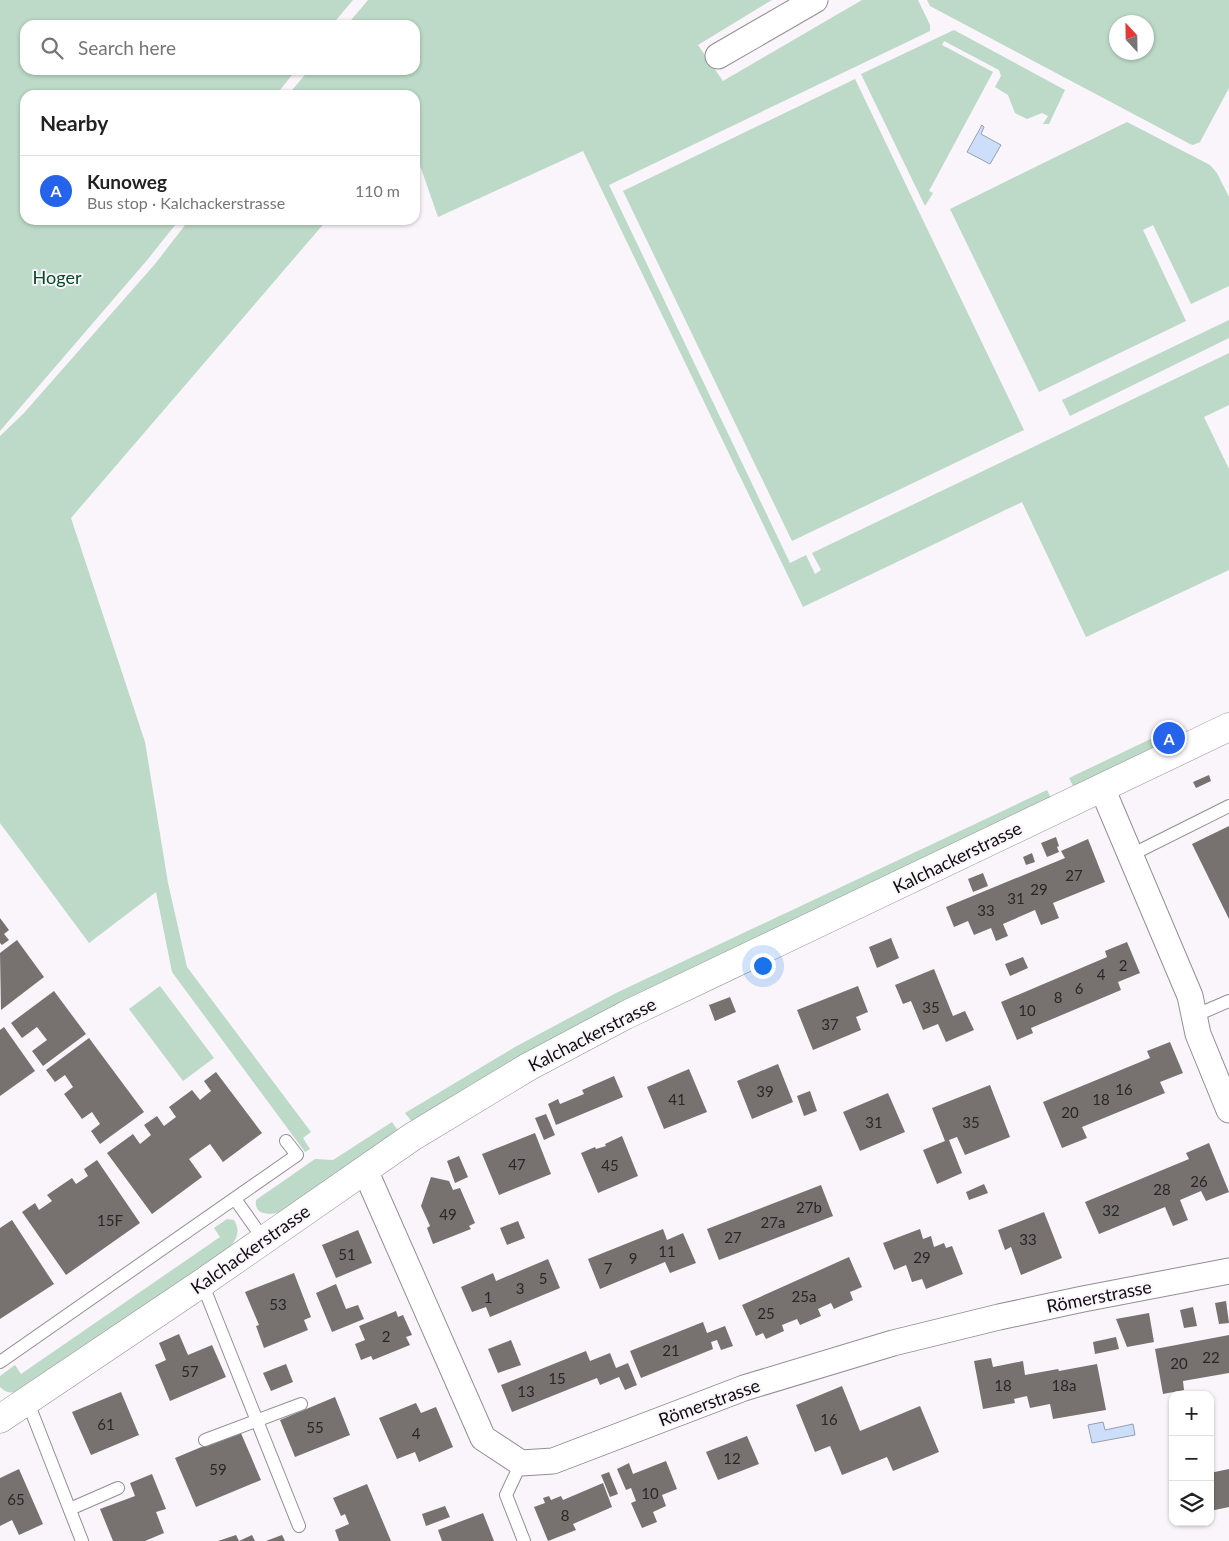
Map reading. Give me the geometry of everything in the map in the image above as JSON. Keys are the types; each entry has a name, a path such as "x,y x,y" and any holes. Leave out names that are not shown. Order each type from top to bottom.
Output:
{"street":[{"path":"718,56 815,0"},
{"name":"Kalchackerstrasse","path":"1,1415 27,1400 202,1283 412,1137 478,1096 575,1041 1229,727"},
{"path":"1102,788 1190,996 1198,1034 1229,1110"},
{"path":"365,1170 483,1438 521,1463"},
{"name":"Römerstrasse","path":"521,1463 553,1461 744,1388 892,1343 1083,1299 1229,1271"}],"lane":[{"path":"1131,855 1229,806"},
{"path":"1194,1016 1229,1001"},
{"path":"0,1362 298,1155 286,1141"},
{"path":"235,1199 264,1240"},
{"path":"202,1283 299,1526"},
{"path":"27,1400 82,1541"},
{"path":"205,1440 301,1404"},
{"path":"521,1463 506,1495 524,1541"},
{"path":"70,1509 118,1488"},
{"path":"74,1541 75,1523"}],"green space":[{"name":"Hoger","path":"0,0 353,0 336,20 20,20 20,75 292,75 280,90 20,90 20,225 175,225 0,431"},
{"path":"368,0 772,0 698,45 723,81 862,0 918,0 930,25 930,31 609,185 790,563 806,555 815,574 821,570 812,553 1229,353 1229,405 1204,417 1229,469 1229,570 1086,637 1022,502 803,607 583,151 438,217 420,165 420,90 292,90 305,75 420,75 420,20 351,20"},
{"path":"927,0 1229,0 1229,88 1200,142 1193,145 930,6"},
{"path":"954,30 1065,90 1049,124 1043,124 1048,116 1042,113 1027,119 1015,113 1008,95 995,87 1001,76 999,70 944,41 942,45 993,72 929,191 933,193 925,206 861,74"},
{"path":"855,79 1024,430 792,541 623,191"},
{"path":"1127,122 1210,165 1217,173 1229,197 1229,286 1191,304 1153,225 1143,230 1186,321 1039,392 950,209"},
{"path":"185,225 323,225 71,518 145,742 168,883 187,967 311,1132 303,1138 310,1149 305,1152 172,972 156,892 89,943 0,823 0,436 24,413 155,264"},
{"path":"1229,320 1229,338 1070,416 1062,400"},
{"path":"1161,734 1165,744 1074,788 1069,778"},
{"path":"1047,790 1051,798 621,1003 470,1085 412,1122 405,1113 515,1047 616,993"},
{"path":"160,986 214,1058 183,1081 129,1009"},
{"path":"392,1122 399,1132 281,1212 268,1214 260,1212 258,1209 256,1200 315,1159 333,1160"},
{"path":"227,1219 234,1220 238,1230 231,1246 22,1389 11,1392 5,1391 0,1387 0,1376 15,1365 21,1374 220,1237 214,1228"}],"water":[{"path":"982,125 984,127 981,134 1001,145 990,164 967,152"},
{"path":"1103,1422 1105,1430 1133,1424 1135,1435 1092,1443 1088,1425"}],"building":[{"path":"1209,775 1211,781 1196,788 1193,782"},
{"path":"1229,826 1229,919 1192,844"},
{"path":"1056,837 1059,852 1047,857 1041,843"},
{"path":"1088,839 1105,882 1053,903 1059,918 1041,925 1035,910 1003,924 1008,936 996,941 991,928 974,935 968,921 954,927 946,907 1065,858 1061,851"},
{"path":"1032,853 1035,862 1026,865 1023,857"},
{"path":"983,873 988,886 973,892 968,879"},
{"path":"0,918 9,930 4,934 9,940 2,945 0,943"},
{"path":"891,938 899,958 877,968 869,947"},
{"path":"17,940 44,977 1,1010 0,953"},
{"path":"1127,942 1140,973 1118,982 1121,990 1031,1028 1033,1033 1017,1040 1001,1002 1107,957 1105,951"},
{"path":"1023,957 1028,968 1010,976 1005,964"},
{"path":"934,969 953,1016 965,1011 974,1030 946,1042 938,1024 923,1030 911,1001 903,1004 895,985"},
{"path":"858,986 868,1012 856,1017 861,1030 813,1050 797,1010"},
{"path":"54,991 86,1034 43,1066 32,1051 47,1040 37,1027 22,1038 11,1023"},
{"path":"730,997 736,1012 715,1021 709,1005"},
{"path":"4,1027 35,1071 0,1096 0,1030"},
{"path":"89,1038 144,1112 100,1144 91,1131 100,1124 92,1112 82,1119 64,1094 73,1087 65,1075 55,1082 46,1070"},
{"path":"1170,1042 1183,1073 1160,1082 1165,1093 1082,1127 1087,1138 1062,1148 1043,1102 1150,1058 1147,1051"},
{"path":"778,1064 793,1102 752,1119 737,1081"},
{"path":"689,1069 707,1112 664,1129 647,1087"},
{"path":"216,1072 262,1133 223,1162 210,1144 189,1159 202,1177 152,1214 107,1153 133,1134 140,1144 151,1135 144,1125 157,1116 164,1126 176,1117 169,1107 192,1090 200,1100 211,1091 204,1081"},
{"path":"614,1076 623,1097 556,1125 548,1104 558,1099 560,1104 584,1094 582,1090"},
{"path":"990,1085 1010,1137 965,1155 957,1137 949,1140 962,1173 937,1184 923,1150 945,1141 932,1108"},
{"path":"810,1091 817,1111 804,1116 797,1096"},
{"path":"888,1093 905,1132 860,1151 843,1112"},
{"path":"546,1114 555,1135 544,1140 535,1118"},
{"path":"535,1133 551,1174 499,1195 482,1154"},
{"path":"622,1136 638,1176 598,1193 581,1153 595,1147 596,1149 606,1146 605,1144"},
{"path":"1209,1143 1229,1192 1206,1201 1201,1191 1180,1200 1188,1220 1173,1226 1165,1207 1099,1234 1085,1202 1189,1159 1186,1153"},
{"path":"459,1156 468,1177 455,1183 447,1161"},
{"path":"97,1160 140,1223 66,1275 22,1212 35,1203 39,1210 52,1201 47,1195 72,1178 76,1184 88,1176 84,1169"},
{"path":"431,1177 449,1181 453,1190 460,1188 475,1223 469,1226 471,1229 433,1244 427,1228 430,1226 421,1206"},
{"path":"984,1184 988,1193 969,1200 966,1192"},
{"path":"821,1185 833,1216 719,1260 707,1229"},
{"path":"1044,1212 1062,1258 1021,1275 1011,1247 1005,1250 998,1230"},
{"path":"12,1220 54,1284 0,1319 0,1228"},
{"path":"518,1221 525,1238 507,1245 500,1228"},
{"path":"663,1229 667,1240 683,1233 696,1263 670,1273 665,1262 600,1289 588,1259"},
{"path":"920,1229 923,1239 931,1236 934,1247 944,1243 946,1248 952,1246 963,1274 926,1289 922,1279 912,1282 906,1265 894,1270 883,1243"},
{"path":"358,1230 372,1263 336,1278 322,1245"},
{"path":"849,1257 862,1287 850,1292 853,1300 834,1309 831,1303 818,1309 821,1316 800,1325 797,1319 782,1325 784,1331 766,1339 763,1333 756,1336 742,1305"},
{"path":"548,1259 560,1288 490,1317 486,1307 472,1312 461,1287 493,1273 496,1281"},
{"path":"294,1273 311,1317 304,1320 308,1330 264,1348 256,1326 259,1325 245,1292"},
{"path":"336,1284 346,1309 358,1305 364,1319 332,1332 316,1293"},
{"path":"1226,1301 1229,1323 1219,1324 1215,1303"},
{"path":"1193,1307 1197,1326 1184,1328 1180,1310"},
{"path":"396,1311 398,1317 403,1315 412,1335 406,1337 410,1345 373,1360 371,1356 361,1360 355,1344 365,1340 359,1326"},
{"path":"1149,1313 1154,1342 1127,1347 1116,1319"},
{"path":"703,1322 707,1333 725,1326 733,1346 721,1350 717,1340 711,1342 713,1349 641,1378 630,1351"},
{"path":"179,1334 188,1355 212,1345 226,1377 170,1401 155,1365 166,1360 159,1343"},
{"path":"1229,1335 1229,1373 1183,1381 1184,1390 1169,1391 1169,1393 1163,1394 1155,1349"},
{"path":"1116,1337 1119,1349 1095,1354 1093,1342"},
{"path":"511,1340 521,1365 498,1373 488,1349"},
{"path":"586,1351 590,1361 610,1353 616,1368 628,1363 637,1385 625,1390 619,1377 600,1385 597,1378 512,1412 501,1385"},
{"path":"991,1358 993,1367 1023,1361 1025,1375 1097,1364 1106,1410 1053,1419 1050,1404 1030,1408 1027,1396 1014,1399 1015,1403 983,1409 974,1361"},
{"path":"286,1364 293,1382 271,1391 263,1373"},
{"path":"842,1386 860,1431 920,1406 939,1452 893,1471 887,1457 842,1475 830,1446 815,1452 796,1405"},
{"path":"121,1392 139,1435 91,1455 72,1412"},
{"path":"335,1397 350,1435 295,1457 280,1420"},
{"path":"416,1403 421,1413 436,1407 453,1447 419,1462 415,1452 397,1459 379,1418"},
{"path":"240,1431 261,1480 196,1507 175,1458"},
{"path":"747,1436 759,1464 718,1480 706,1452"},
{"path":"666,1461 677,1489 662,1495 666,1506 653,1512 657,1522 642,1528 631,1503 636,1501 631,1488 626,1490 617,1469 629,1463 633,1474"},
{"path":"19,1469 43,1524 19,1535 12,1520 0,1526 0,1478"},
{"path":"1229,1469 1229,1507 1214,1510 1214,1481 1214,1472"},
{"path":"609,1472 618,1494 610,1497 601,1475"},
{"path":"152,1474 166,1509 156,1512 164,1533 145,1541 113,1541 100,1509 135,1496 130,1483"},
{"path":"603,1483 612,1507 573,1524 576,1530 548,1541 534,1507 545,1503 543,1498 549,1496 551,1500 561,1496 563,1500"},
{"path":"367,1484 391,1541 339,1541 335,1530 349,1524 345,1514 341,1516 333,1498"},
{"path":"445,1506 450,1517 426,1526 422,1514"},
{"path":"483,1513 494,1541 442,1541 438,1530"},
{"path":"236,1535 239,1541 218,1541"},
{"path":"252,1535 255,1541 239,1541"},
{"path":"282,1535 285,1541 266,1541"}],"place":[{"name":"Kunoweg","path":"1169,738"}]}
